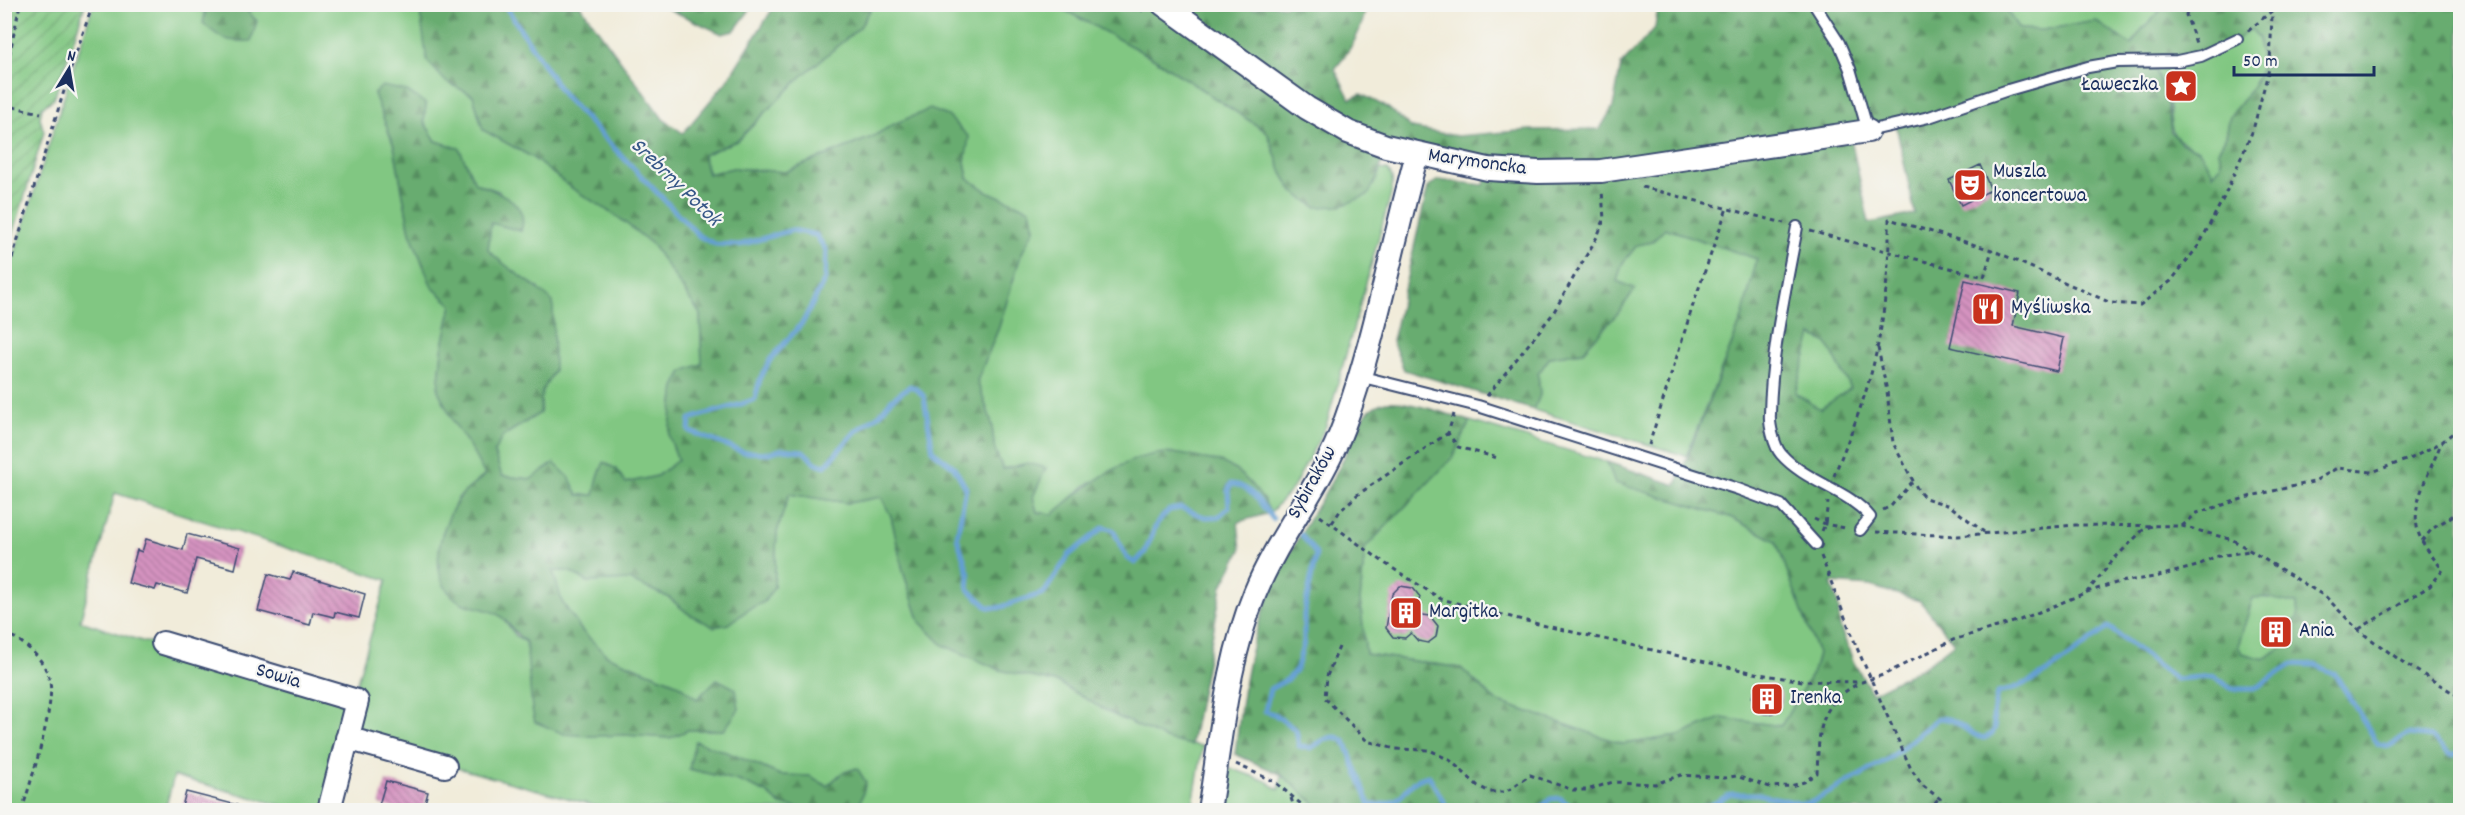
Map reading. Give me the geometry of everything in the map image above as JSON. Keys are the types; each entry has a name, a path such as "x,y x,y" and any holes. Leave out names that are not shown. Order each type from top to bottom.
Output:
{"street":[{"name":"Marymoncka","path":"1163,4 1325,120 1367,140 1417,154 1488,169 1538,172 1601,171 1868,131"},
{"name":"Sybiraków","path":"1209,810 1243,625 1273,553 1336,443 1359,376 1417,154"},
{"name":"Sowia","path":"163,643 357,701 329,810"},
{"path":"348,738 445,765"}],"lane":[{"path":"1814,4 1839,43 1850,69 1868,131 1929,117 2008,90 2088,67 2116,62 2177,61 2201,56 2237,39"},
{"path":"1797,227 1777,344 1769,417 1778,451 1793,466 1861,506 1870,516 1860,530"},
{"path":"1359,376 1478,406 1738,489 1781,505 1816,544"}],"path":[{"path":"4,81 20,4"},
{"path":"4,284 93,4"},
{"path":"2189,4 2186,15 2201,56"},
{"path":"2237,39 2272,14 2280,4"},
{"path":"2272,14 2270,65 2253,130 2224,197 2199,245 2171,281 2140,305 2111,303 1992,250 1889,219 1890,253 1877,347 1868,384 1829,489 1825,524 1898,534 1958,536 2075,525 2182,526 2233,540 2326,597 2358,630 2404,663 2460,697"},
{"path":"4,105 41,113"},
{"path":"1478,406 1552,315 1597,237 1604,220 1601,171"},
{"path":"1640,186 1984,277 1992,250"},
{"path":"1652,436 1693,305 1727,208"},
{"path":"1877,347 1887,391 1893,443 1913,481 1925,498 1950,506 1984,532"},
{"path":"1454,413 1448,433 1357,495 1332,523 1386,564 1441,599 1567,631 1759,674 1802,681 1862,682 1871,680 1953,640 2020,620 2087,592 2118,582 2155,577 2197,566 2214,557 2250,551"},
{"path":"2182,526 2197,513 2255,495 2313,482 2337,468 2372,472 2412,458 2442,442 2460,427"},
{"path":"1448,433 1458,447 1498,458"},
{"path":"2358,630 2430,586 2443,570 2422,542 2417,524 2418,501 2442,442"},
{"path":"4,449 4,504"},
{"path":"1870,516 1891,506 1913,481"},
{"path":"2422,542 2432,529 2460,511"},
{"path":"2087,592 2114,559 2144,529 2152,526"},
{"path":"1816,544 1838,602 1906,757 1922,785 1955,810"},
{"path":"4,632 39,658 50,682 49,706 22,810"},
{"path":"1339,647 1327,676 1325,698 1367,741 1395,749 1430,750 1451,760 1478,786 1490,792 1506,792 1530,775 1573,790 1587,790 1613,782 1655,784 1681,775 1725,778 1736,776 1770,787 1804,783 1817,773 1819,733 1823,717 1844,691 1862,682"},
{"path":"1228,762 1269,778 1308,810"},
{"path":"1289,795 1295,810"},
{"path":"1929,810 1938,799"}],"green space":[{"path":"5,4 85,5 54,99 42,107 40,118 44,132 5,262"},
{"path":"207,4 241,5 257,21 251,41 225,39 209,29 203,23"},
{"path":"1055,4 1155,59 1267,132 1282,173 1293,192 1377,178 1380,169 1388,170 1391,176 1393,185 1391,194 1326,426 1293,488 1270,513 1264,500 1239,475 1156,455 1125,465 1086,485 1053,515 1037,512 1033,497 1039,483 1028,463 1003,469 995,450 991,420 977,381 999,327 1021,255 1034,228 1029,209 986,191 968,178 965,162 896,123 872,137 785,172 733,168 709,174 703,155 738,140 802,76 860,27 873,5"},
{"path":"1248,4 1254,9 1263,4 1366,5 1355,39 1335,69 1350,99 1361,94 1388,108 1412,128 1457,136 1530,130 1600,129 1613,107 1621,65 1655,28 1657,14 1662,5 2003,5 2019,29 2043,30 2096,21 2131,45 2143,28 2163,8 2162,5 2460,5 2460,810 1322,810 1282,775 1235,754 1242,700 1257,628 1279,573 1340,466 1361,421 1373,407 1382,403 1412,404 1470,421 1453,457 1365,548 1360,600 1366,654 1461,668 1496,701 1623,744 1679,736 1721,718 1781,726 1813,672 1818,654 1776,541 1730,517 1615,483 1607,462 1676,485 1742,318 1757,259 1665,228 1652,242 1637,245 1622,264 1617,281 1635,289 1619,312 1582,352 1550,357 1538,374 1540,395 1534,410 1404,370 1392,341 1428,187 1438,180 1484,185 1488,169 1387,146 1377,178 1368,195 1341,206 1316,207 1293,192 1282,173 1267,132 1155,59 1055,5","holes":["2251,29 2259,38 2261,70 2252,88 2230,116 2226,136 2219,149 2221,165 2213,174 2199,150 2181,143 2171,132 2166,96 2153,63 2201,56 2237,39","1896,125 1915,214 1869,223 1850,135","1812,335 1827,343 1851,388 1820,409 1795,393","1831,583 1870,586 1920,601 1954,643 1925,666 1872,693 1854,663 1840,627 1838,602","2265,597 2297,604 2298,618 2289,624 2284,646 2264,659 2242,653 2238,646 2253,598"]},
{"path":"2162,4 2163,8 2143,28 2131,45 2096,21 2043,30 2019,29 2003,5"},
{"path":"93,5 207,5 203,12 249,11 241,5 419,5 446,82 473,95 483,130 530,156 573,189 618,217 652,244 700,314 702,364 683,371 675,387 669,436 678,460 657,476 625,483 616,469 598,477 595,495 578,495 569,477 532,479 501,476 494,452 503,436 540,413 542,391 554,371 539,288 507,269 488,250 491,222 521,231 499,191 475,183 459,148 436,141 424,122 426,104 407,91 374,93 394,146 410,232 432,287 452,305 442,350 438,390 454,423 485,475 458,498 442,534 461,602 500,614 516,636 526,642 529,665 589,736 625,735 670,738 688,730 724,730 697,699 676,683 608,656 582,631 562,602 552,571 569,571 588,582 629,580 668,597 689,614 729,624 749,609 764,602 774,587 777,532 789,494 848,503 882,497 891,516 903,571 920,622 1000,670 1059,683 1112,714 1168,740 1203,746 1192,810 858,810 861,804 842,773 827,786 810,776 780,775 729,753 689,769 739,781 767,793 781,805 813,810 610,810 348,738 329,810 298,810 174,776 165,810 5,810 5,284","holes":["115,493 387,580 354,692 163,643 145,642 80,621"]},
{"path":"419,5 580,5 663,119 683,133 727,81 775,5 873,5 860,27 802,76 738,140 703,155 708,174 733,168 785,172 872,137 896,123 930,109 948,116 969,137 965,162 968,178 986,191 1030,209 1034,229 1021,255 999,327 977,381 991,420 995,450 1003,469 1028,463 1046,468 1033,497 1037,512 1053,514 1106,473 1122,465 1153,455 1183,454 1223,463 1238,472 1262,498 1270,513 1238,522 1241,550 1222,586 1191,745 1168,740 1112,714 1059,683 1000,670 943,645 920,622 903,571 891,516 881,497 848,503 789,494 777,532 774,587 764,602 749,609 729,624 714,627 689,614 668,597 629,580 588,582 569,571 553,571 562,602 582,631 608,656 676,683 697,699 717,679 736,689 739,709 724,730 688,730 670,738 564,734 535,722 526,642 500,616 462,603 450,594 439,569 441,540 451,512 464,493 485,475 454,423 438,390 442,350 452,305 432,287 410,232 394,146 374,94 382,86 407,91 426,104 424,122 436,141 459,148 475,183 502,194 517,205 523,221 521,231 491,223 488,250 553,302 554,371 542,391 540,413 503,436 494,452 502,476 531,479 554,463 569,477 578,495 594,495 604,462 616,469 626,483 657,476 678,460 669,436 675,387 683,371 702,364 700,314 652,244 618,217 573,189 530,156 483,130 473,95 446,82 427,61"},
{"path":"660,5 750,5 752,7 734,31 722,34"},
{"path":"2251,29 2259,38 2261,70 2252,88 2230,116 2226,136 2219,149 2221,165 2213,175 2199,150 2187,145 2174,134 2166,94 2153,63 2237,39"},
{"path":"1664,228 1757,259 1742,318 1686,456 1534,410 1540,395 1538,374 1550,357 1582,352 1635,289 1617,281 1622,264 1637,245 1652,242"},
{"path":"1811,335 1827,343 1851,389 1820,409 1795,393"},
{"path":"1470,421 1607,462 1616,483 1730,517 1776,541 1818,654 1813,672 1781,726 1721,718 1679,736 1623,744 1496,701 1461,668 1366,654 1360,600 1365,548 1453,457"},
{"path":"2253,597 2281,599 2297,604 2298,618 2289,624 2284,646 2264,659 2242,653 2238,646"},
{"path":"695,741 780,775 810,776 827,786 842,773 857,768 866,782 858,810 813,810 781,805 767,793 739,781 689,769"},
{"path":"1230,768 1266,781 1279,790 1282,775 1322,810 1224,810"}],"building":[{"name":"Muszla koncertowa","path":"1980,165 1991,190 1961,205 1949,180"},
{"name":"Myśliwska","path":"1965,280 2020,293 2013,326 2064,338 2057,371 1950,347"},
{"path":"187,534 240,548 235,569 196,559 187,593 157,585 155,590 128,583 137,550 142,552 146,539 183,550"},
{"path":"293,572 365,594 359,618 335,612 334,617 313,612 310,625 258,611 268,574 290,580"},
{"name":"Margitka","path":"1400,586 1413,588 1420,597 1415,614 1430,616 1438,626 1436,637 1428,643 1418,641 1411,633 1405,638 1393,637 1386,628 1392,594"},
{"name":"Ania","path":"2272,623 2280,623 2285,628 2283,639 2272,641 2267,636 2267,628"},
{"name":"Irenka","path":"1767,684 1778,688 1782,699 1778,710 1767,714 1756,710 1752,699 1756,688"},
{"path":"386,781 428,792 423,810 414,807 413,810 400,810 379,805"},
{"path":"186,792 237,805 236,810 181,810"}],"waterway":[{"name":"Srebrny Potok","path":"504,4 564,96 699,236 715,244 740,245 792,230 816,235 826,250 825,279 803,322 770,360 760,379 755,399 690,419 689,431 743,452 770,453 782,449 803,451 816,463 825,466 857,430 880,414 891,400 910,386 918,390 924,397 933,451 954,467 966,488 957,537 969,575 968,589 988,607 998,608 1044,593 1069,555 1104,527 1113,530 1127,558 1135,563 1145,552 1157,523 1169,510 1181,508 1205,517 1218,517 1229,507 1228,490 1231,484 1250,492 1273,519"},
{"name":"Srebrny Potok","path":"1301,534 1316,554 1304,614 1304,642 1297,668 1288,679 1270,689 1265,711 1274,714 1296,730 1299,746 1311,748 1332,737 1345,742 1370,805 1392,802 1413,783 1429,776 1446,806 1452,810"},
{"name":"Srebrny Potok","path":"1694,810 1709,806 1731,794 1758,794 1802,804 1812,802 1889,759 1938,718 1952,720 1971,733 1984,738 1992,734 1995,728 1993,714 1997,693 2027,683 2041,675 2108,627 2176,679 2214,676 2232,689 2254,689 2292,664 2315,665 2335,674 2378,744 2389,746 2409,734 2432,737 2451,755 2460,753"},
{"name":"Srebrny Potok","path":"1539,810 1550,799 1560,798 1575,810"}],"place":[{"name":"Ławeczka","path":"2181,86"},
{"name":"Muszla koncertowa","path":"1970,185"},
{"name":"Myśliwska","path":"1988,309"},
{"name":"Margitka","path":"1406,613"},
{"name":"Ania","path":"2276,632"},
{"name":"Irenka","path":"1767,699"}]}
